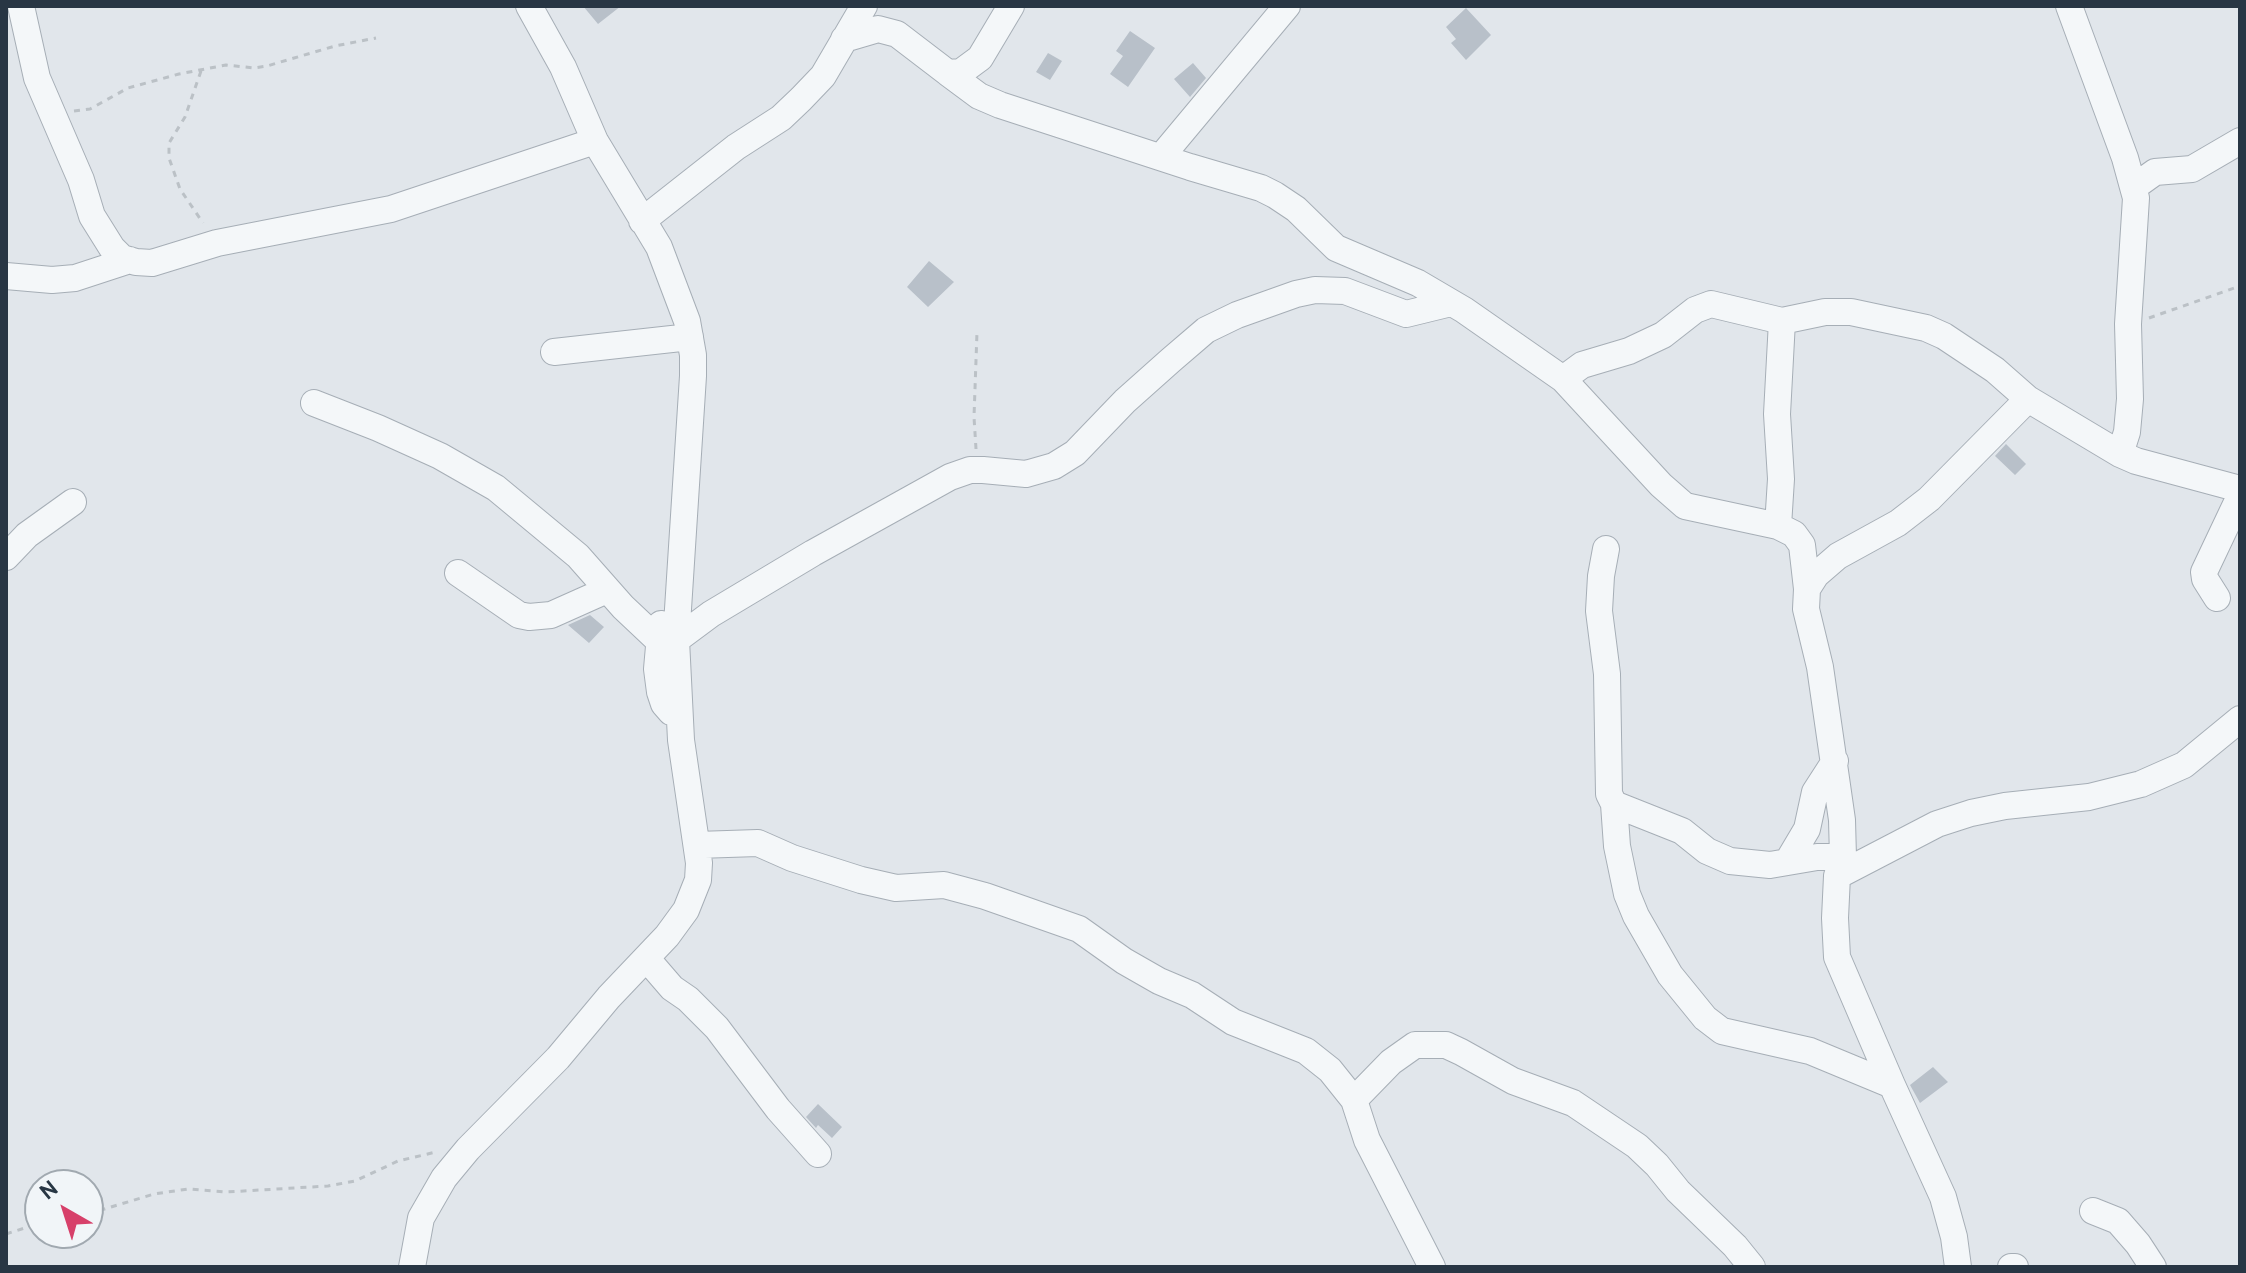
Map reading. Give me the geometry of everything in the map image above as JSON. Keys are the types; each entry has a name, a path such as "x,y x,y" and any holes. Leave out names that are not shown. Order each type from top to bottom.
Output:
{"street":[{"path":"21,6 37,78 81,180 92,216 112,248 122,258 130,260 152,263 217,243 391,209 595,141"},
{"path":"412,1267 421,1218 434,1192 468,1149 558,1058 677,923 695,892 699,863 667,640 680,559 688,470 693,376 687,321 659,247 595,141 570,81 529,6"},
{"path":"642,221 724,155 781,118 823,76 864,6"},
{"path":"948,73 961,72 980,58 1011,6"},
{"path":"1161,157 1287,6"},
{"path":"2069,6 2134,187 2137,219 2128,324 2130,399 2127,432 2120,454"},
{"path":"844,39 878,29 897,34 979,96 1000,105 1275,195 1296,209 1336,248 1418,283 1563,379 1685,506 1778,526 1794,534 1802,545 1818,555 1838,556"},
{"path":"2134,187 2155,172 2192,169 2240,141"},
{"path":"6,276 52,280 75,278 130,260"},
{"path":"667,640 903,502 962,473 983,470 1026,474 1054,466 1075,453 1125,401 1206,330 1237,315 1315,290 1345,291 1406,314 1451,303"},
{"path":"1563,379 1582,365 1629,351 1663,335 1695,310 1711,304 1782,321 1825,312 1851,312 1926,328 1985,362 2028,399 2120,454 2240,489"},
{"path":"1778,526 1781,479 1777,414 1782,321"},
{"path":"554,352 690,337"},
{"path":"1807,589 1816,575 1838,556 1898,523 1929,499 2028,399"},
{"path":"314,403 440,456 486,481 578,556 607,590 667,640"},
{"path":"2217,598 2204,572 2240,496"},
{"path":"6,557 27,535 73,502"},
{"path":"1802,545 1806,609 1820,667 1835,761 1840,867 1835,918 1837,957 1943,1197 1958,1267"},
{"path":"1606,549 1599,611 1607,674 1609,794 1614,804 1617,846 1627,894 1636,916 1670,975 1705,1018 1722,1031 1810,1051 1892,1085"},
{"path":"458,573 519,615 529,617 551,615 607,590"},
{"path":"1614,804 1682,831 1707,851 1730,861 1770,865 1788,861 1840,867 1937,824 1971,813 2089,797 2141,784 2184,765 2240,719"},
{"path":"1788,861 1807,829 1815,792 1835,761"},
{"path":"697,845 758,843 792,858 861,880 896,888 944,885 985,896 1079,929 1124,961 1192,995 1233,1022 1306,1051 1330,1070 1354,1100 1367,1140 1432,1267"},
{"path":"647,959 672,988 688,999 717,1028 778,1109 818,1154"},
{"path":"1354,1100 1391,1062 1415,1045 1446,1045 1513,1081 1573,1103 1637,1146 1752,1267"},
{"path":"2093,1211 2118,1221 2153,1267"}],"path":[{"path":"51,114 90,109 128,88 202,70 226,65 267,66 335,46 376,38"},
{"path":"202,70 185,117 169,143 169,158 180,189 217,243"},
{"path":"2128,324 2240,286"},
{"path":"962,473 977,445 974,417 977,332"},
{"path":"104,1209 154,1194 188,1189 226,1192 328,1186 355,1181 398,1161 426,1153 468,1149"}],"building":[{"path":"583,6 621,6 598,24"},
{"path":"1466,8 1491,35 1466,60 1451,43 1456,39 1446,27"},
{"path":"1130,31 1155,48 1128,87 1110,74 1123,56 1116,51"},
{"path":"1048,53 1062,61 1050,80 1036,72"},
{"path":"1193,63 1206,78 1190,97 1174,79"},
{"path":"929,261 954,282 928,307 907,287"},
{"path":"2006,444 2026,464 2015,475 1995,456"},
{"path":"590,615 604,627 589,643 568,625"},
{"path":"1933,1067 1948,1082 1920,1103 1910,1085"},
{"path":"818,1104 842,1127 832,1138 806,1117"}]}
